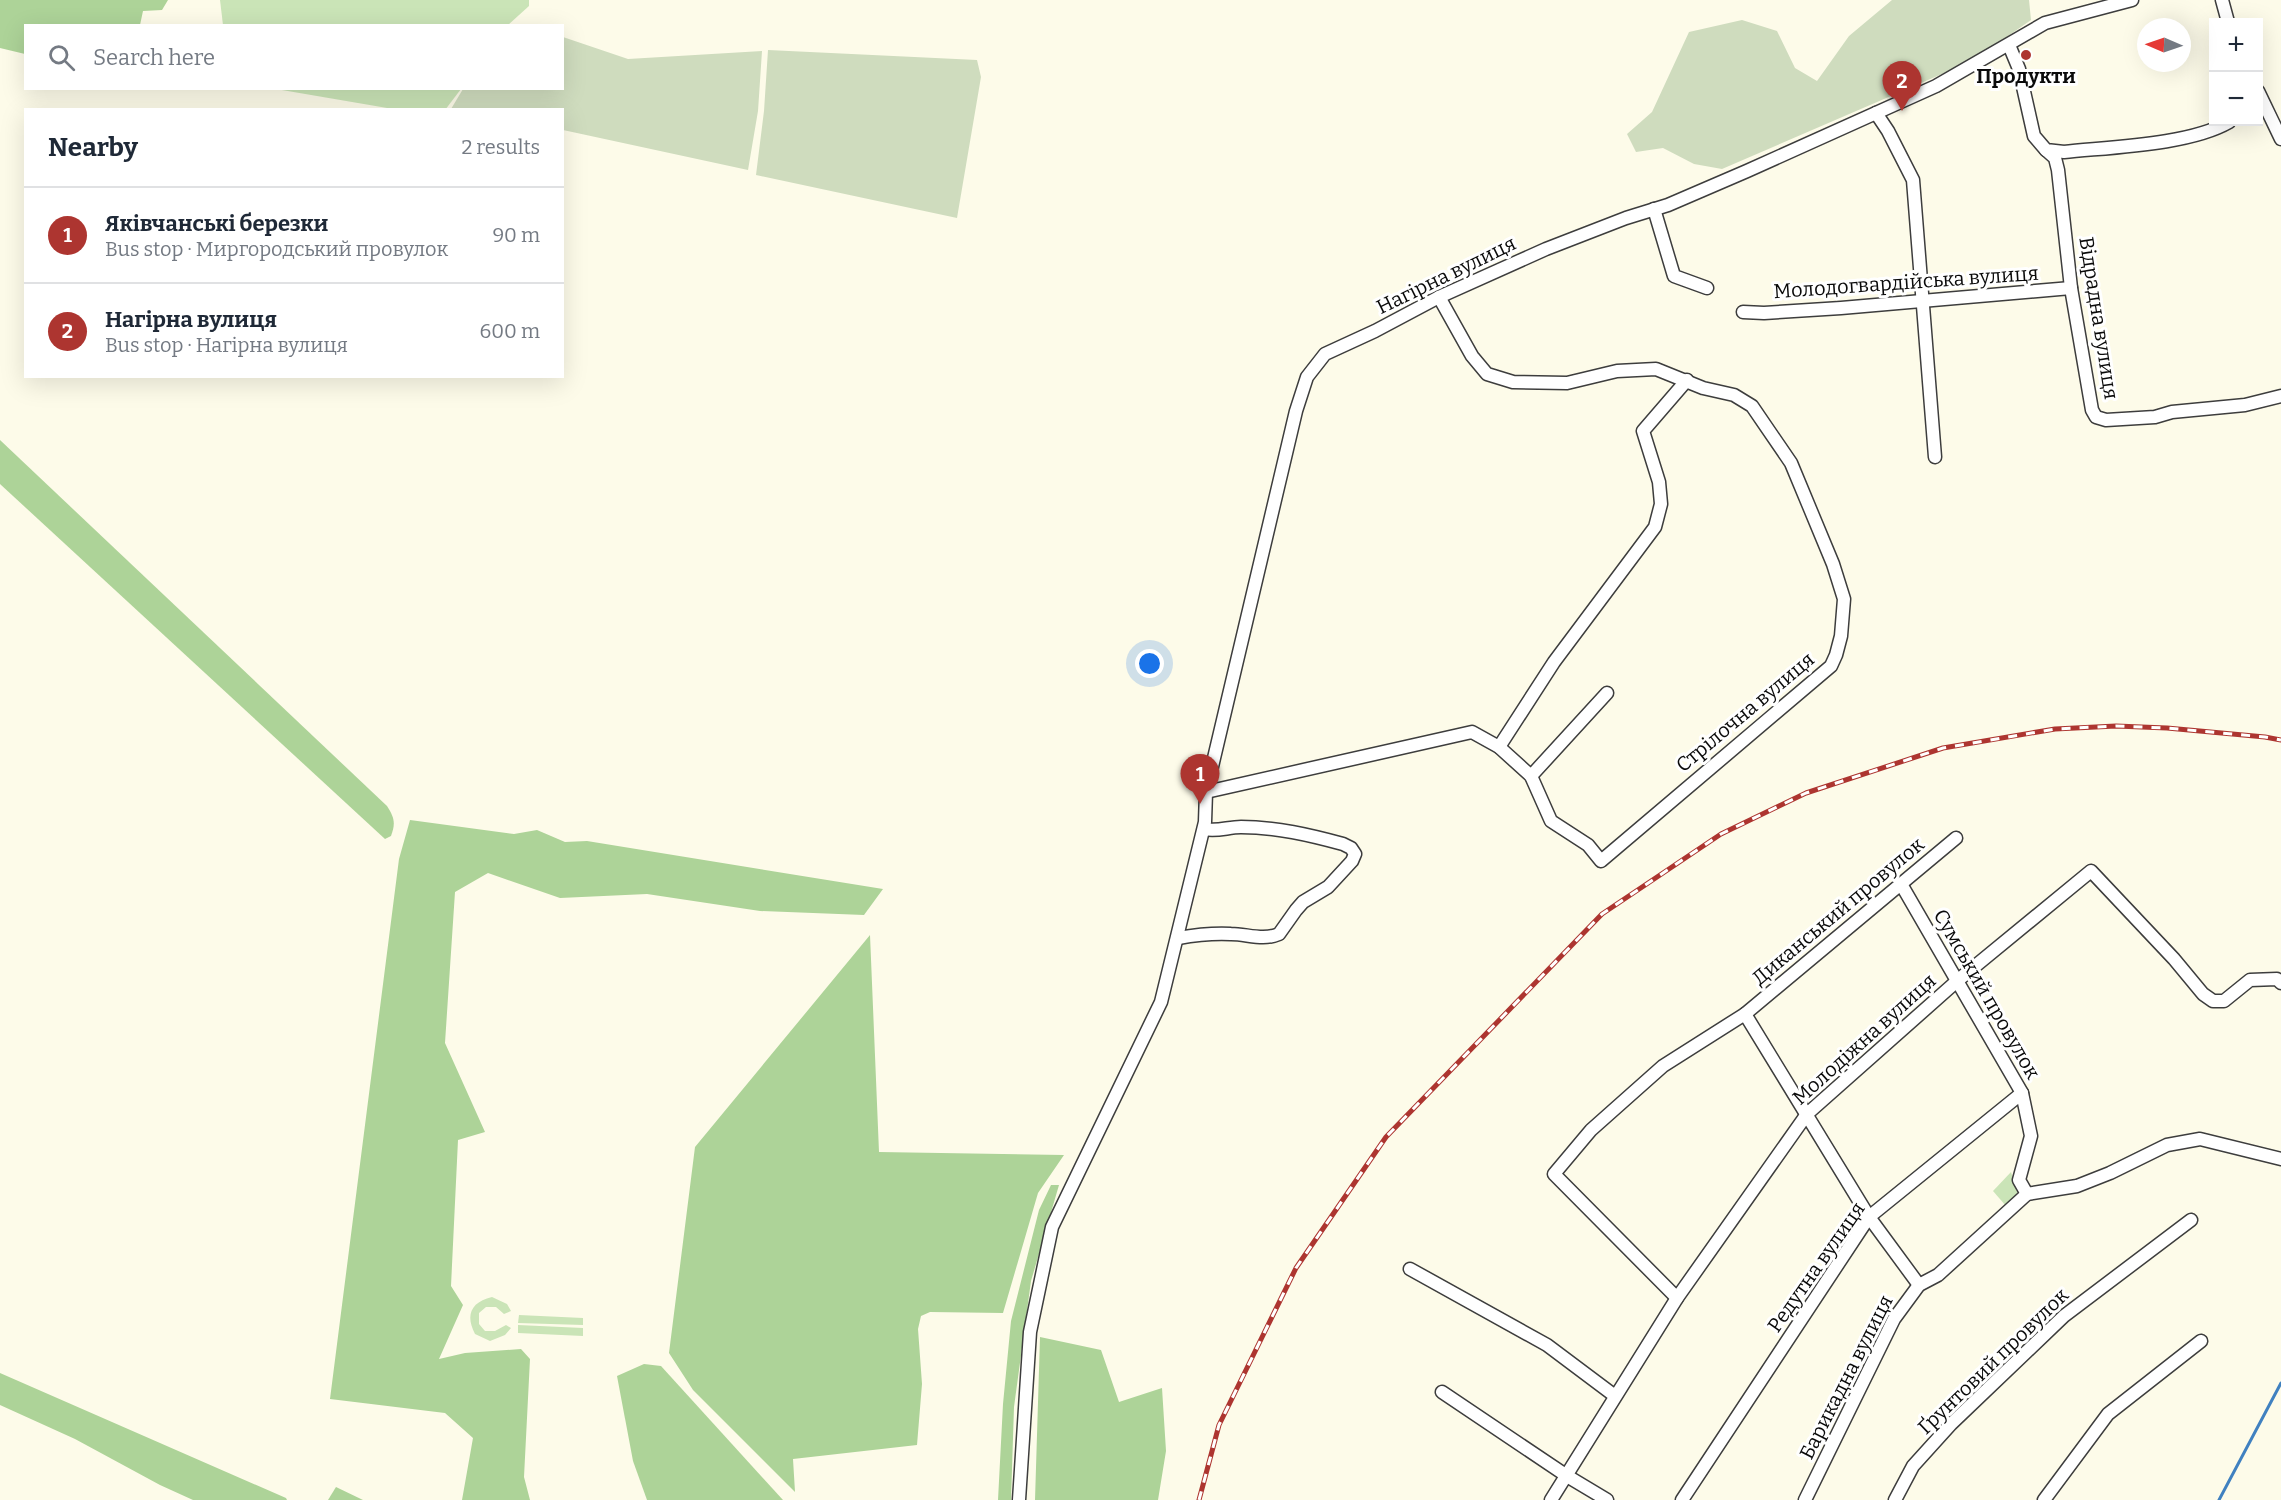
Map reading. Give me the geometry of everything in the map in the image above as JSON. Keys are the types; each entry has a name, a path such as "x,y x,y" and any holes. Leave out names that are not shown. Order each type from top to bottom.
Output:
{"street":[{"name":"Нагірна вулиця","path":"1206,792 1296,411 1307,377 1325,354 1439,297 1546,249 1747,171 1936,86 2045,23 2132,0"},
{"path":"2222,0 2227,18"},
{"name":"Відрадна вулиця","path":"2009,45 2019,69 2034,136 2055,158 2058,170 2071,288 2092,410 2096,417 2106,420 2155,417 2172,412 2245,405 2281,396"},
{"path":"2263,102 2281,139"},
{"path":"1876,113 1888,131 1913,180 1935,458"},
{"path":"2046,150 2064,152 2193,136 2222,126"},
{"path":"1654,209 1674,276 1707,288"},
{"name":"Молодогвардійська вулиця","path":"1743,312 1764,313 1923,302 2071,288"},
{"name":"Стрілочна вулиця","path":"1439,297 1472,356 1487,374 1514,382 1567,383 1617,371 1656,369 1703,388 1734,395 1752,406 1791,463 1833,564 1844,599 1842,636 1831,666 1601,861 1588,845 1551,821 1531,776"},
{"path":"1499,747 1554,662 1655,528 1661,504 1659,482 1643,431 1686,380"},
{"path":"1019,1500 1030,1332 1052,1227 1161,1002 1204,829 1206,792 1472,732 1499,747 1531,776 1607,693"},
{"path":"1178,938 1202,934 1232,934 1262,938 1279,934 1296,910 1304,902 1328,887 1352,861 1355,854 1351,848 1343,844 1275,829 1238,827 1214,831 1204,829"},
{"name":"Диканський провулок","path":"1745,1014 1956,838"},
{"name":"Молодіжна вулиця","path":"1551,1500 1677,1298 1807,1114 1957,981 2091,871 2174,959 2203,994 2212,1001 2224,1001 2250,980 2277,979 2281,982"},
{"name":"Сумський провулок","path":"1901,884 2022,1093 2031,1136 2019,1180 2027,1194"},
{"path":"1677,1298 1554,1174 1591,1130 1663,1066 1745,1014 1869,1217 1919,1285"},
{"name":"Редутна вулиця","path":"1682,1500 1869,1217 2022,1093"},
{"path":"2027,1194 2077,1186 2110,1173 2167,1145 2200,1139 2281,1158"},
{"name":"Барикадна вулиця","path":"1805,1500 1894,1319 1919,1285 1938,1275 2027,1194"},
{"name":"Ґрунтовий провулок","path":"1895,1500 1913,1466 1952,1424 2064,1316 2191,1220"},
{"path":"1410,1269 1547,1345 1615,1396"},
{"path":"2044,1500 2108,1414 2201,1341"},
{"path":"1442,1392 1567,1476 1607,1500"}],"green space":[{"path":"0,0 168,0 162,10 143,11 140,24 24,24 24,54 0,48"},
{"path":"220,0 529,0 529,6 509,24 223,24"},
{"path":"1892,0 2029,0 2031,20 1972,61 1722,169 1694,164 1663,148 1636,152 1627,134 1652,112 1689,32 1742,20 1777,31 1795,68 1817,81 1849,36"},
{"path":"564,37 628,59 762,51 758,111 748,170 564,130 564,108 452,108 462,90 564,90"},
{"path":"768,50 977,60 981,77 957,218 756,175 764,111"},
{"path":"282,90 460,90 447,108 387,108"},
{"path":"0,440 387,806 394,820 391,836 385,839 0,484"},
{"path":"410,820 514,834 537,830 565,842 587,841 883,889 864,915 760,911 647,894 560,898 488,873 455,892 445,1043 485,1132 458,1140 451,1286 463,1305 439,1359 465,1353 521,1349 530,1359 524,1477 530,1500 462,1500 473,1438 445,1413 330,1399 399,859"},
{"path":"870,935 879,1152 1064,1155 1038,1193 1003,1313 930,1312 921,1316 918,1329 922,1384 917,1445 793,1459 795,1492 693,1390 669,1353 695,1147"},
{"path":"2011,1172 2018,1195 2006,1206 1993,1191"},
{"path":"1051,1185 1059,1185 1031,1281 1014,1407 1011,1500 998,1500 1003,1404 1011,1321 1039,1210"},
{"path":"492,1297 507,1304 511,1311 504,1314 496,1307 486,1307 479,1313 479,1324 485,1331 495,1331 506,1325 511,1328 505,1335 490,1341 475,1334 470,1315 479,1302"},
{"path":"519,1315 583,1318 583,1325 518,1323"},
{"path":"518,1325 583,1328 583,1336 518,1333"},
{"path":"1040,1337 1101,1350 1119,1402 1162,1388 1166,1451 1158,1500 1035,1500"},
{"path":"644,1364 661,1366 783,1500 647,1500 633,1461 617,1376"},
{"path":"0,1373 287,1500 193,1500 160,1485 75,1439 0,1405"},
{"path":"336,1487 363,1500 328,1500"}],"waterway":[{"path":"2219,1500 2281,1383"}],"railway":[{"path":"1199,1500 1219,1425 1296,1268 1386,1137 1602,914 1721,834 1806,793 1943,748 2055,729 2116,726 2167,728 2281,740"}],"place":[{"name":"Продукти","path":"2026,55"},
{"name":"Нагірна вулиця","path":"1902,111"},
{"name":"Яківчанські березки","path":"1200,804"}]}
